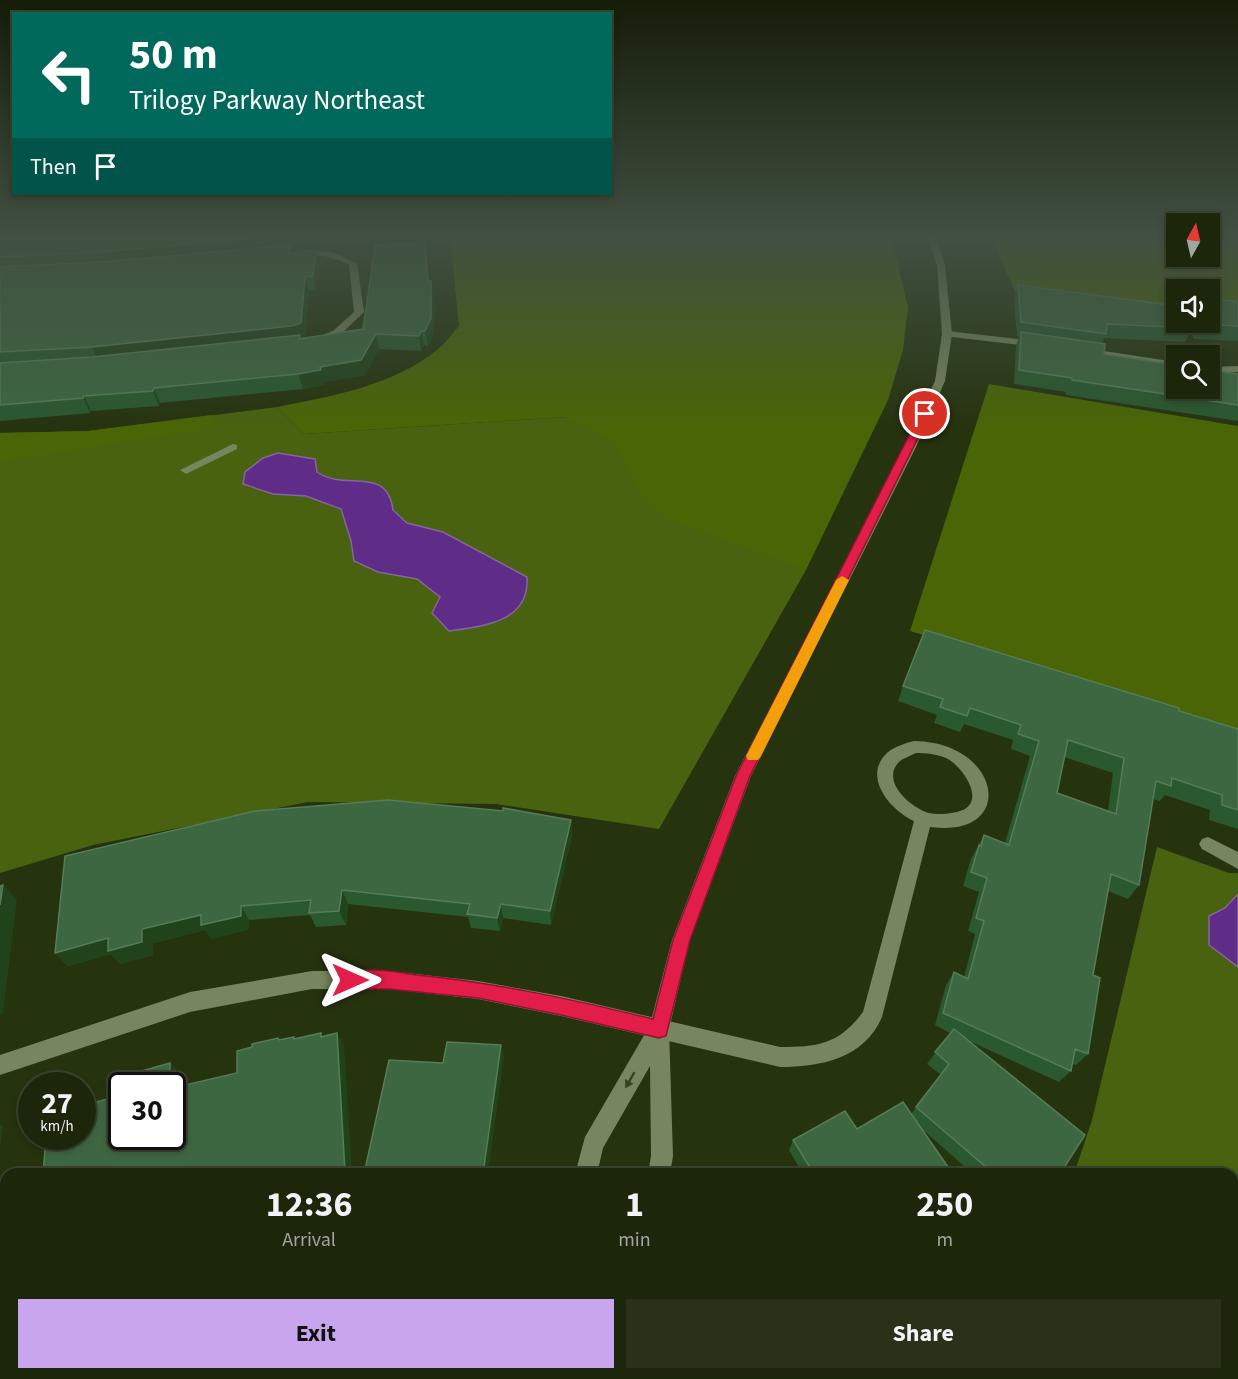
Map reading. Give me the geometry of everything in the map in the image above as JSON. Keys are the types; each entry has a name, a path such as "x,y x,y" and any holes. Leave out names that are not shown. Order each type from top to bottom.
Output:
{"street":[{"path":"308,343 328,338 346,327 359,312 358,300"},
{"path":"660,1168 662,1156 659,1029 681,940 743,776 940,381 947,334 944,300"},
{"path":"947,334 988,337 1047,346"},
{"path":"1070,349 1166,363"},
{"path":"1220,370 1238,369"},
{"path":"186,470 232,447"},
{"path":"914,747 929,747 958,758 970,768 978,781 981,793 978,806 969,815 956,821 940,823 923,819 908,812 896,802 884,778 885,767 892,758 902,750 914,747"},
{"path":"0,1065 190,1002 312,980 389,980 478,990 561,1006 780,1057 812,1058 838,1050 860,1035 872,1017 923,819"},
{"path":"1208,844 1238,861"},
{"path":"587,1168 593,1145 659,1029"}],"green space":[{"path":"456,300 906,300 908,307 903,350 888,400 806,570 672,521 645,502 614,440 565,417 304,434 277,407 361,388 401,373 437,350 459,326"},
{"path":"1088,300 1166,300 1166,306"},
{"path":"1220,300 1238,300 1238,312 1220,310"},
{"path":"989,384 1238,426 1238,730 910,631"},
{"path":"277,407 304,434 565,417 696,435 806,570 659,829 496,804 308,802 93,845 0,873 0,433 88,431"},
{"path":"211,415 217,427 0,462 0,433 88,431"},
{"path":"1157,847 1229,873 1238,873 1238,1168 1076,1168 1092,1120"}],"shaded area":[{"path":"278,453 315,459 317,472 328,477 374,483 383,487 389,496 393,510 407,523 443,532 527,577 526,592 521,604 513,613 490,624 449,631 432,613 440,597 417,579 378,572 354,561 351,541 341,509 306,496 273,494 243,484 245,472 263,458"},
{"path":"1238,894 1238,967 1209,945 1209,916 1225,908"}],"building":[{"path":"0,300 303,300 301,323 292,326 92,347 0,352"},
{"path":"367,300 431,300 431,318 425,331 421,331 419,336 376,334 361,360 320,367 321,370 154,388 153,391 0,405 0,363 92,357 300,335 299,339 363,329"},
{"path":"1019,300 1134,300 1166,305 1166,327 1107,324 1106,334 1021,322"},
{"path":"1220,300 1238,303 1238,326 1220,325"},
{"path":"1021,332 1105,344 1104,354 1166,363 1166,394 1072,380 1072,378 1019,370"},
{"path":"1220,372 1238,374 1238,405 1198,399 1220,399"},
{"path":"925,630 1179,708 1179,711 1238,729 1238,810 1222,805 1222,795 1172,778 1171,786 1156,781 1139,885 1111,874 1093,975 1100,978 1088,1054 1075,1049 1071,1071 943,1013 954,972 968,979 984,921 976,918 987,878 971,872 979,845 981,846 984,835 1009,845 1039,741 1018,734 1021,725 970,708 967,716 940,707 943,699 903,686","holes":["1068,740 1124,758 1116,814 1057,793"]},
{"path":"388,800 503,811 503,808 571,820 550,911 501,904 497,918 467,914 470,904 342,890 339,911 309,913 311,900 241,906 241,916 201,925 201,915 142,929 142,942 108,951 108,938 55,953 65,856 255,811"},
{"path":"3,885 0,905 0,886"},
{"path":"954,1029 1085,1135 1064,1168 987,1168 916,1107 949,1064 935,1052"},
{"path":"321,1033 321,1037 337,1033 345,1168 43,1168 45,1150 96,1150 96,1102 108,1099 108,1150 186,1150 186,1085 237,1073 237,1051 252,1047 252,1044 294,1037 294,1039"},
{"path":"447,1042 501,1045 484,1168 365,1168 389,1060 443,1063"},
{"path":"170,1063 170,1072 138,1072"},
{"path":"903,1102 949,1168 810,1168 793,1140 845,1111 857,1129"}],"slow traffic":[{"path":"753,756 842,580"}],"route":[{"path":"350,980 389,980 478,990 561,1006 659,1029 681,940 743,776 925,414"}]}
